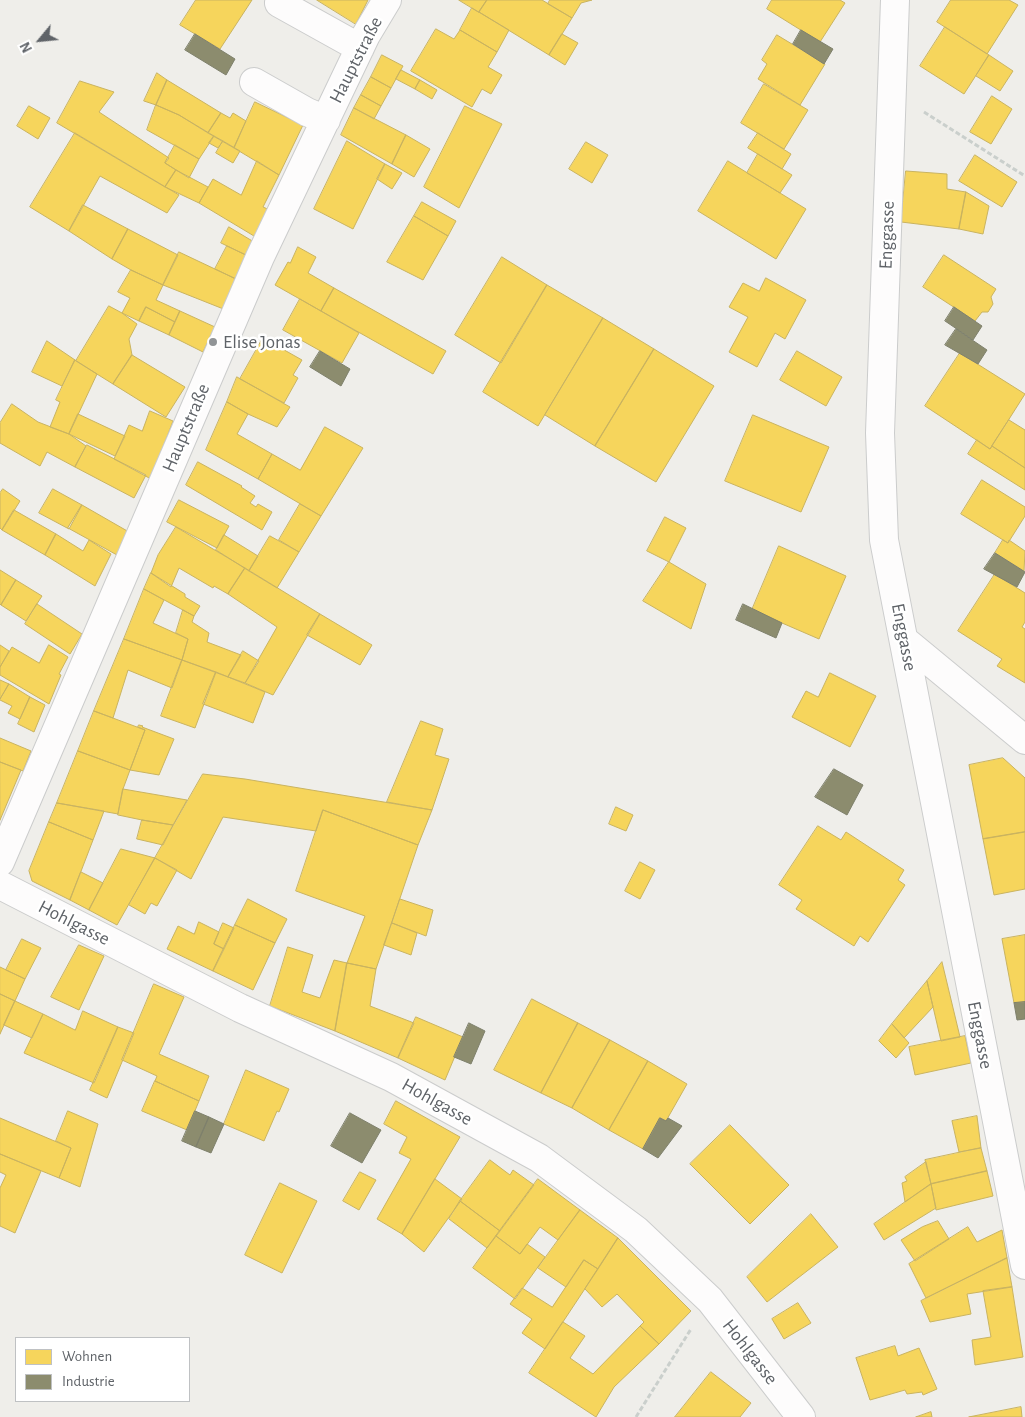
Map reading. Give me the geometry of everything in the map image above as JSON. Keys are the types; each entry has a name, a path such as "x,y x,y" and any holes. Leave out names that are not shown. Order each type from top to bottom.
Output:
{"street":[{"name":"Hauptstraße","path":"0,862 260,257 360,48 387,0"},
{"name":"Enggasse","path":"895,0 880,433 884,540 1025,1266"},
{"path":"279,3 360,48"},
{"path":"254,82 307,112 326,120"},
{"path":"904,640 1025,740"},
{"name":"Hohlgasse","path":"0,885 240,1008 391,1077 539,1158 636,1230 710,1300 801,1417"}],"path":[{"path":"892,92 1025,176"},
{"path":"636,1417 710,1300"}],"building: Wohnen":[{"path":"196,0 252,0 220,49 180,25"},
{"path":"317,0 368,0 356,24"},
{"path":"459,0 487,0 479,12"},
{"path":"487,0 542,0 572,18 549,55 479,12"},
{"path":"550,0 592,0 581,3 572,18 548,4"},
{"path":"772,0 840,0 845,3 820,42 767,9"},
{"path":"951,0 1009,0 1018,5 987,54 937,22"},
{"path":"472,8 509,30 497,52 460,30"},
{"path":"945,27 989,55 964,94 920,66"},
{"path":"436,29 454,39 460,30 497,52 488,67 502,75 491,94 482,89 472,107 411,71"},
{"path":"562,34 578,43 565,65 549,55"},
{"path":"777,35 825,64 800,105 758,79 767,64 762,60"},
{"path":"382,55 403,66 391,88 371,77"},
{"path":"989,55 1013,71 1000,91 976,76"},
{"path":"401,70 420,80 415,89 396,79"},
{"path":"157,73 167,80 156,105 144,101"},
{"path":"371,77 391,88 381,106 361,95"},
{"path":"167,80 221,113 208,133 179,115 156,105"},
{"path":"420,80 437,90 432,99 415,89"},
{"path":"80,81 114,92 99,112 169,158 165,163 176,170 165,187 57,123"},
{"path":"764,84 808,110 784,149 741,123"},
{"path":"361,95 381,106 374,119 354,108"},
{"path":"992,96 1012,109 991,144 970,132"},
{"path":"255,102 303,125 279,175 234,148"},
{"path":"156,105 179,115 214,136 199,159 147,130"},
{"path":"29,106 50,118 38,139 17,126"},
{"path":"465,106 502,124 459,208 424,187"},
{"path":"354,108 406,135 392,164 341,135"},
{"path":"221,113 230,118 233,113 246,121 234,148 208,133"},
{"path":"75,133 179,195 167,213 100,176 69,231 30,207"},
{"path":"758,133 791,154 782,169 748,148"},
{"path":"406,135 430,149 414,177 392,164"},
{"path":"214,136 223,141 218,148 209,143"},
{"path":"223,141 240,151 233,163 216,153"},
{"path":"347,141 385,164 353,229 314,209"},
{"path":"586,142 608,155 592,183 569,169"},
{"path":"175,145 199,159 189,178 165,163"},
{"path":"758,154 792,175 780,193 747,173"},
{"path":"975,155 1017,182 1002,207 959,181"},
{"path":"257,161 279,175 263,207 272,211 259,239 199,203 213,179 241,195"},
{"path":"728,161 806,209 776,259 698,211"},
{"path":"385,164 402,173 392,189 377,179"},
{"path":"176,170 208,187 199,203 165,187"},
{"path":"906,171 947,174 947,189 966,192 959,229 901,222"},
{"path":"966,192 989,206 983,234 959,229"},
{"path":"422,202 456,221 448,236 414,216"},
{"path":"83,205 128,229 112,259 69,231"},
{"path":"414,216 448,236 423,280 387,262"},
{"path":"229,227 254,242 248,256 221,243"},
{"path":"128,229 178,255 163,285 112,259"},
{"path":"227,246 248,256 236,279 215,269"},
{"path":"298,247 316,257 308,273 334,288 321,311 275,285"},
{"path":"179,252 236,279 226,310 163,285"},
{"path":"944,255 996,289 991,297 993,304 988,312 982,312 975,321 923,287"},
{"path":"502,257 547,285 501,363 455,335"},
{"path":"131,270 163,285 156,300 180,311 175,322 146,307 139,321 122,313 130,298 118,292"},
{"path":"766,278 806,300 785,339 775,333 757,367 729,352 748,317 729,307 743,283 759,291"},
{"path":"547,285 603,318 538,426 483,392"},
{"path":"334,288 446,351 433,374 321,311"},
{"path":"300,299 359,333 342,363 283,330"},
{"path":"109,306 137,324 129,339 132,355 113,384 76,361"},
{"path":"146,307 175,322 169,335 139,321"},
{"path":"180,311 215,327 203,352 169,335"},
{"path":"603,318 654,349 595,446 545,415"},
{"path":"263,338 302,360 293,375 298,378 284,403 240,379"},
{"path":"47,341 75,360 62,386 32,372"},
{"path":"654,349 714,386 656,482 595,446"},
{"path":"797,351 842,377 826,406 780,380"},
{"path":"960,353 1025,394 990,449 925,406"},
{"path":"132,355 185,387 166,417 113,384"},
{"path":"75,360 97,374 69,434 50,427 60,402 56,400"},
{"path":"237,377 290,407 277,427 227,402"},
{"path":"227,402 248,414 237,434 272,454 258,479 206,450"},
{"path":"12,404 38,422 69,434 86,446 75,467 47,452 40,466 0,443 0,423"},
{"path":"150,411 173,421 151,479 114,459 129,425 142,431"},
{"path":"78,414 125,436 115,456 69,434"},
{"path":"753,415 829,447 801,512 725,481"},
{"path":"1009,420 1025,430 1025,468 992,446"},
{"path":"325,427 363,448 321,516 258,479 272,454 300,470"},
{"path":"977,440 990,449 992,446 1025,468 1025,490 968,454"},
{"path":"87,445 146,475 134,498 75,467"},
{"path":"198,462 242,486 255,496 250,503 256,507 258,504 272,512 262,530 186,485"},
{"path":"982,480 1025,507 1025,516 1008,543 961,514"},
{"path":"3,489 20,501 2,530 0,528 0,493"},
{"path":"53,489 82,505 69,529 39,513"},
{"path":"179,500 229,526 217,548 167,522"},
{"path":"300,504 321,516 299,552 279,540"},
{"path":"82,505 129,532 117,555 68,528"},
{"path":"14,510 56,534 45,555 2,530"},
{"path":"665,517 686,528 669,562 647,551"},
{"path":"176,527 245,568 228,594 214,586 213,588 179,568 171,587 151,573 158,555"},
{"path":"56,534 83,551 89,540 111,554 95,586 45,555"},
{"path":"224,535 258,556 249,571 216,550"},
{"path":"270,536 299,552 277,588 249,571"},
{"path":"1003,540 1008,543 1009,540 1025,551 1024,571 995,553"},
{"path":"779,546 846,576 819,639 752,610"},
{"path":"669,562 706,584 691,629 643,601"},
{"path":"245,568 320,614 273,695 245,683 277,627 228,594"},
{"path":"0,570 16,580 1,605 0,604"},
{"path":"151,573 185,594 185,597 200,606 194,616 144,589"},
{"path":"995,574 1025,593 1025,622 1022,627 1025,629 1025,683 997,666 1002,659 958,631"},
{"path":"16,580 42,596 26,621 1,605"},
{"path":"144,589 164,600 153,623 188,639 182,660 124,639"},
{"path":"37,604 82,634 70,654 25,624"},
{"path":"183,610 194,616 192,622 209,633 207,642 241,655 228,677 182,660 188,639 176,633"},
{"path":"320,614 372,645 360,665 307,635"},
{"path":"124,639 182,660 172,688 128,670 113,718 94,711"},
{"path":"0,645 9,651 0,667"},
{"path":"49,645 68,657 59,674 61,675 49,704 0,675 0,667 12,647 39,663"},
{"path":"243,651 259,661 245,683 228,677"},
{"path":"182,660 216,672 195,728 161,716"},
{"path":"216,672 265,692 253,723 203,704"},
{"path":"830,673 876,696 850,747 792,717 806,691 818,697"},
{"path":"0,680 9,684 0,699"},
{"path":"9,684 30,697 20,719 8,713 12,706 0,700"},
{"path":"30,697 45,705 34,732 18,724"},
{"path":"94,711 145,730 130,770 78,751"},
{"path":"421,721 443,729 435,755 449,759 432,810 387,802"},
{"path":"139,725 174,739 159,775 130,770 145,730 138,727"},
{"path":"0,738 31,751 23,771 0,762"},
{"path":"78,751 130,770 123,789 118,814 57,803"},
{"path":"1003,758 1025,778 1025,832 983,839 969,765"},
{"path":"0,762 21,770 0,820"},
{"path":"203,774 245,779 432,810 418,845 323,810 316,831 223,817 191,879 155,858"},
{"path":"123,789 187,800 173,825 142,820 118,815"},
{"path":"57,803 104,811 93,840 49,822"},
{"path":"616,807 633,815 626,831 609,824"},
{"path":"323,810 418,845 376,969 347,963 365,916 296,891"},
{"path":"142,820 173,825 163,845 137,839"},
{"path":"49,822 93,840 70,900 32,881 29,871"},
{"path":"818,826 841,840 846,832 904,870 898,880 905,885 868,942 860,936 854,946 796,909 802,900 779,885"},
{"path":"1025,832 1025,889 994,895 983,839"},
{"path":"121,849 155,858 117,925 89,910"},
{"path":"155,858 177,870 157,906 151,903 145,914 129,905"},
{"path":"640,862 655,870 640,899 625,891"},
{"path":"81,872 103,883 89,910 70,900"},
{"path":"248,899 287,919 275,943 235,925"},
{"path":"400,899 433,910 426,936 392,923"},
{"path":"199,922 219,932 214,944 224,949 213,971 167,949 178,926 194,934"},
{"path":"223,923 234,928 224,949 214,944"},
{"path":"392,923 417,933 411,955 384,945"},
{"path":"235,925 275,943 253,990 213,971"},
{"path":"1025,935 1025,1002 1014,1003 1002,939"},
{"path":"22,939 41,948 25,979 6,970"},
{"path":"79,945 104,956 79,1010 51,997"},
{"path":"288,947 313,955 302,992 320,998 334,960 347,963 335,1031 270,1006"},
{"path":"942,962 960,1037 941,1041 927,981"},
{"path":"347,963 376,969 370,1006 414,1023 398,1058 335,1031"},
{"path":"0,967 25,979 15,1001 0,994"},
{"path":"927,981 933,1007 904,1038 892,1024"},
{"path":"154,984 184,997 159,1054 209,1076 199,1101 155,1081 157,1076 122,1060"},
{"path":"0,994 15,1001 0,1034"},
{"path":"532,999 578,1023 541,1093 494,1070"},
{"path":"15,1001 43,1014 32,1038 4,1025"},
{"path":"83,1011 118,1027 94,1083 24,1053 43,1014 75,1030"},
{"path":"416,1017 463,1037 445,1080 398,1058"},
{"path":"578,1023 610,1040 572,1108 541,1093"},
{"path":"892,1024 909,1043 896,1058 879,1041"},
{"path":"118,1027 134,1033 107,1098 90,1090"},
{"path":"965,1036 971,1063 915,1075 909,1047"},
{"path":"610,1040 648,1061 609,1130 572,1108"},
{"path":"648,1061 687,1084 666,1121 660,1118 643,1149 609,1130"},
{"path":"246,1070 289,1089 264,1141 224,1124"},
{"path":"155,1081 199,1101 187,1130 142,1111"},
{"path":"396,1101 460,1137 402,1234 377,1219 411,1159 399,1153 407,1137 384,1124"},
{"path":"68,1111 98,1124 80,1187 59,1178 71,1148 56,1141"},
{"path":"977,1116 981,1148 959,1152 952,1121"},
{"path":"0,1118 71,1148 59,1178 0,1154"},
{"path":"730,1125 789,1185 750,1224 690,1164"},
{"path":"981,1148 987,1171 931,1184 925,1160"},
{"path":"0,1154 41,1171 15,1233 0,1226 0,1188 6,1175 0,1172"},
{"path":"490,1160 510,1175 513,1170 534,1185 500,1231 460,1201"},
{"path":"926,1162 931,1184 905,1202 902,1183 907,1181 905,1177"},
{"path":"987,1171 993,1196 936,1210 931,1184"},
{"path":"360,1172 376,1180 359,1210 343,1201"},
{"path":"435,1179 462,1199 424,1252 402,1234"},
{"path":"538,1179 580,1210 558,1240 540,1227 520,1254 496,1236"},
{"path":"280,1183 317,1201 282,1273 245,1255"},
{"path":"931,1184 936,1208 884,1240 874,1224"},
{"path":"460,1201 500,1231 487,1248 449,1219"},
{"path":"580,1210 618,1238 598,1269 584,1260 566,1287 538,1268"},
{"path":"811,1214 838,1247 767,1302 747,1277"},
{"path":"938,1221 949,1239 915,1261 901,1240 922,1227"},
{"path":"968,1227 977,1242 1002,1230 1007,1258 926,1298 909,1264"},
{"path":"496,1236 520,1254 527,1244 545,1257 515,1299 473,1268"},
{"path":"618,1238 691,1311 659,1344 640,1326 644,1322 617,1294 602,1307 585,1289"},
{"path":"1007,1258 1012,1287 967,1294 971,1314 930,1322 921,1301"},
{"path":"584,1260 598,1269 545,1349 522,1333 532,1319 510,1304 522,1288 552,1307"},
{"path":"1012,1287 1023,1357 975,1365 972,1340 991,1337 983,1291"},
{"path":"798,1303 811,1323 784,1339 772,1319"},
{"path":"563,1322 585,1336 570,1358 593,1374 640,1326 659,1344 614,1387 596,1417 529,1373"},
{"path":"895,1346 898,1356 919,1348 937,1389 923,1395 922,1392 907,1394 905,1390 870,1400 856,1358"},
{"path":"711,1372 751,1403 740,1417 675,1417"},
{"path":"1021,1407 1022,1417 969,1417"},
{"path":"931,1412 932,1417 916,1417"}],"building: Industrie":[{"path":"801,30 833,49 824,64 793,44"},
{"path":"195,34 235,59 226,75 185,50"},
{"path":"954,307 982,326 973,340 945,321"},
{"path":"956,329 987,350 978,364 945,345"},
{"path":"320,351 350,369 341,386 310,367"},
{"path":"995,553 1025,572 1017,587 984,569"},
{"path":"743,604 782,623 776,638 736,620"},
{"path":"834,769 863,785 847,815 815,797"},
{"path":"1025,1002 1025,1019 1017,1020 1014,1003"},
{"path":"469,1023 485,1031 471,1064 454,1057"},
{"path":"195,1111 209,1117 196,1147 182,1141"},
{"path":"350,1113 381,1130 362,1163 331,1146"},
{"path":"209,1117 224,1124 211,1153 196,1147"},
{"path":"660,1118 666,1121 668,1118 682,1126 658,1158 643,1149"}],"place":[{"name":"Elise Jonas","path":"213,342"}]}
